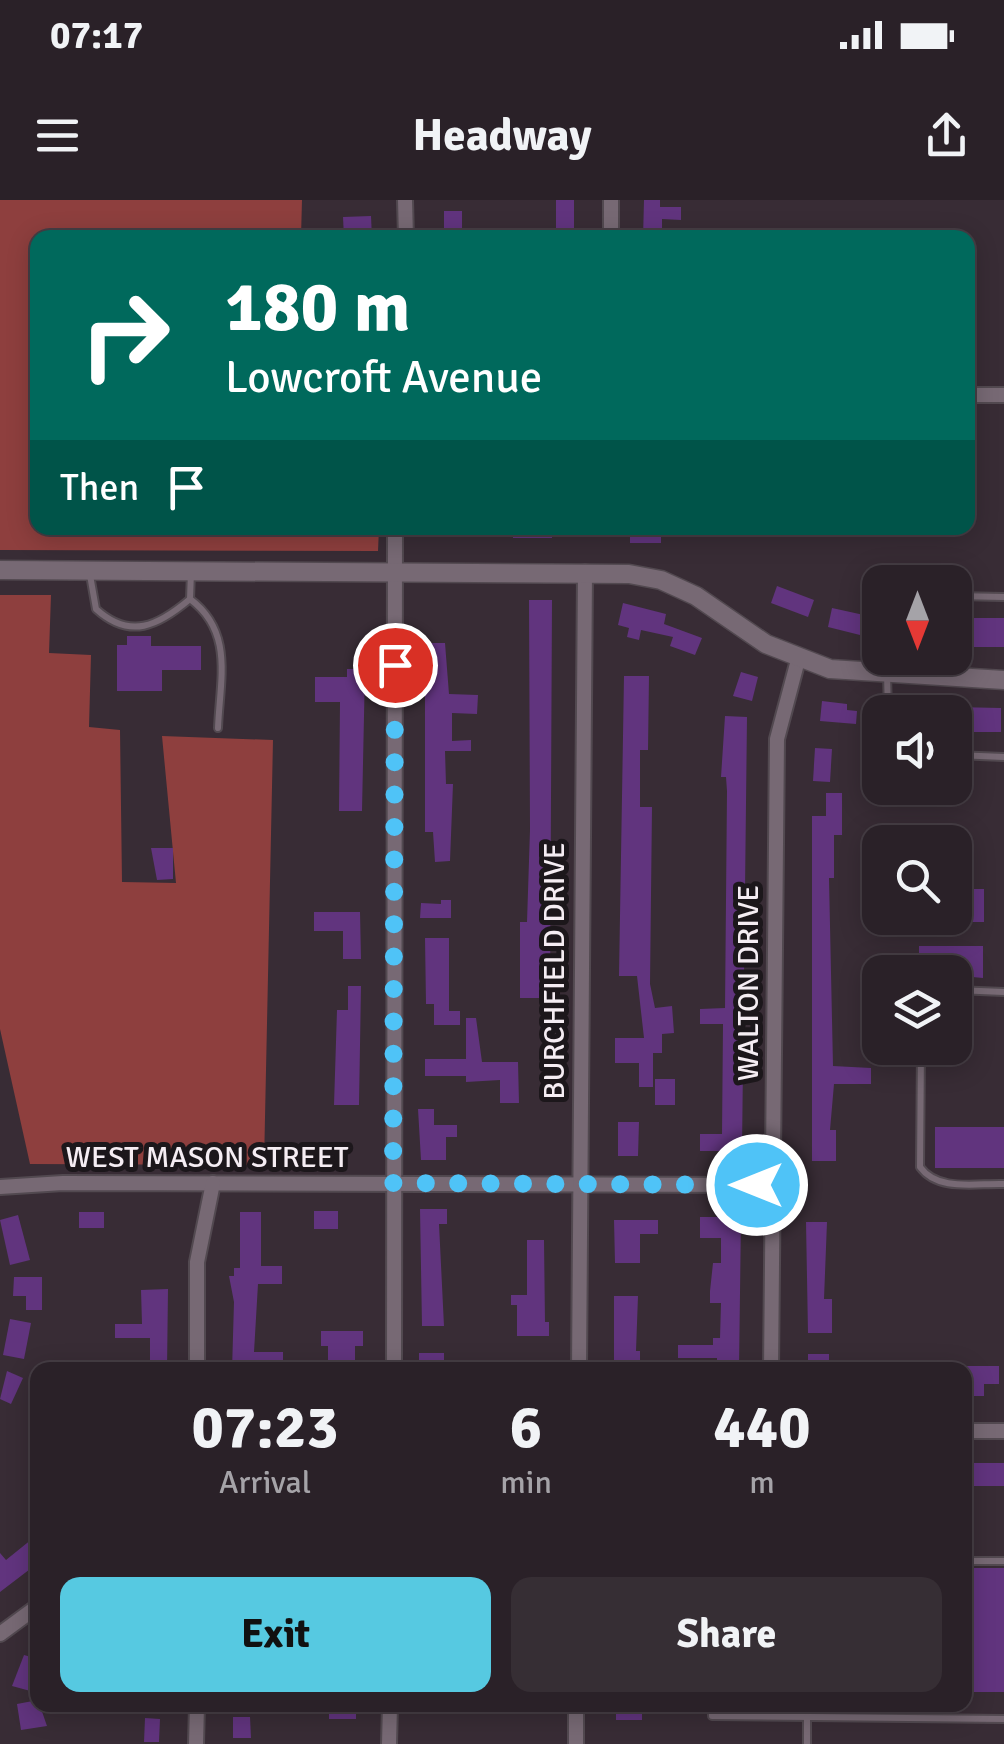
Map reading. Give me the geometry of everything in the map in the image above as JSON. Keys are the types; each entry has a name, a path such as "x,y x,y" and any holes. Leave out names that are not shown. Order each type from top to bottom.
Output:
{"street":[{"path":"405,200 406,230"},
{"path":"610,230 611,200"},
{"path":"975,395 1004,395"},
{"path":"394,1362 395,535"},
{"path":"0,570 585,572 660,580 696,596 766,644 798,660 830,669 862,672"},
{"name":"BURCHFIELD DRIVE","path":"579,1362 585,572"},
{"name":"WALTON DRIVE","path":"772,1362 777,739 798,660"},
{"path":"967,675 1004,680"},
{"path":"198,1362 197,1262 213,1183"},
{"name":"WEST MASON STREET","path":"0,1187 213,1183 774,1185"},
{"path":"972,1431 1004,1431"},
{"path":"0,1634 30,1612"},
{"path":"196,1744 197,1712"},
{"path":"389,1744 390,1712"},
{"path":"576,1712 576,1744"}],"lane":[{"path":"90,570 96,608 123,627 156,624 190,599"},
{"path":"190,599 191,570"},
{"path":"972,596 1004,597"},
{"path":"190,599 206,611 218,630 218,728"},
{"path":"972,756 1004,757"},
{"path":"972,991 1004,992"},
{"path":"921,1065 920,1167 928,1178 942,1183 1004,1184"},
{"path":"972,1561 1004,1561"},
{"path":"712,1712 712,1716 1004,1719"},
{"path":"762,1712 762,1717"},
{"path":"807,1717 807,1744"}],"shaded area":[{"path":"0,200 302,200 301,230 30,230 30,535 379,535 378,551 0,550"},
{"path":"0,595 51,595 49,653 91,655 89,727 120,730 122,882 176,883 162,736 273,740 264,1165 30,1164 0,1029"}],"building":[{"path":"556,200 574,200 574,230 556,230"},
{"path":"644,200 660,200 660,207 681,207 681,220 662,219 662,230 643,230"},
{"path":"444,211 462,211 462,230 444,230"},
{"path":"371,216 372,230 344,230 343,217"},
{"path":"513,535 552,535 552,538"},
{"path":"630,535 661,535 661,543 630,543"},
{"path":"777,586 814,600 808,617 771,603"},
{"path":"529,600 552,600 550,998 520,998 520,922 527,922 530,830"},
{"path":"623,603 666,614 664,624 702,638 695,655 670,646 673,637 641,630 639,640 627,637 629,628 618,625"},
{"path":"832,608 862,615 862,636 828,627"},
{"path":"974,618 1004,618 1004,647 974,647"},
{"path":"127,636 151,636 151,646 201,646 201,670 162,670 162,691 117,691 117,645 127,645"},
{"path":"425,643 445,643 449,694 478,695 477,714 452,713 452,741 471,740 471,751 445,751 446,784 453,784 450,861 435,862 433,832 425,832"},
{"path":"347,669 365,669 362,811 339,811 340,702 315,702 315,677 347,677"},
{"path":"741,672 758,677 752,701 733,696"},
{"path":"624,676 649,676 648,750 640,750 640,807 652,807 650,984 655,1008 672,1006 674,1033 662,1034 662,1053 653,1053 653,1087 639,1087 639,1063 615,1063 615,1038 644,1038 637,976 619,976"},
{"path":"822,701 847,704 847,710 857,711 856,724 820,721"},
{"path":"972,707 1001,708 1001,732 972,732"},
{"path":"725,716 747,717 742,1151 700,1151 700,1134 722,1134 723,1024 700,1024 700,1009 725,1008 727,791 726,777 721,777"},
{"path":"815,748 832,749 830,782 813,781"},
{"path":"826,793 842,793 842,835 834,835 834,878 829,878 833,1066 871,1068 871,1084 834,1084 830,1130 836,1130 836,1161 812,1161 812,816 826,816"},
{"path":"151,848 173,848 173,879 157,880"},
{"path":"972,889 984,889 984,922 972,922"},
{"path":"441,900 451,900 451,918 420,918 421,903 441,904"},
{"path":"314,912 360,912 361,959 343,959 343,931 314,931"},
{"path":"425,938 449,938 449,1011 460,1011 460,1025 434,1025 434,1004 426,1004"},
{"path":"919,946 983,946 983,978 972,977 972,955 919,955"},
{"path":"348,986 361,986 359,1105 334,1105 337,1010 348,1010"},
{"path":"466,1018 476,1018 482,1062 518,1062 519,1103 500,1103 500,1080 466,1082 466,1076 425,1076 425,1059 466,1059"},
{"path":"655,1079 675,1079 675,1105 655,1105"},
{"path":"418,1109 434,1109 434,1125 457,1125 457,1137 446,1137 446,1160 421,1160"},
{"path":"618,1122 639,1122 638,1156 618,1156"},
{"path":"935,1127 1004,1127 1004,1168 935,1168"},
{"path":"420,1209 447,1209 447,1224 439,1224 444,1326 422,1326"},
{"path":"314,1211 338,1211 338,1229 314,1229"},
{"path":"79,1212 104,1212 104,1228 79,1228"},
{"path":"240,1212 261,1212 261,1266 282,1266 282,1284 258,1284 254,1352 283,1352 283,1362 232,1362 234,1302 229,1276 234,1276 234,1268 240,1268"},
{"path":"18,1215 30,1260 10,1265 0,1220"},
{"path":"700,1217 741,1217 739,1362 678,1358 678,1345 713,1345 713,1338 720,1338 721,1303 710,1303 710,1291 713,1263 721,1263 721,1238 700,1238"},
{"path":"614,1220 658,1220 658,1234 640,1234 640,1263 615,1263"},
{"path":"806,1222 827,1222 824,1299 832,1299 832,1333 808,1333"},
{"path":"527,1240 544,1240 545,1322 549,1322 549,1336 517,1336 517,1305 511,1305 511,1295 527,1295"},
{"path":"14,1277 42,1277 42,1310 26,1310 26,1296 13,1296"},
{"path":"168,1289 167,1362 150,1362 150,1338 115,1338 115,1324 142,1324 141,1290"},
{"path":"614,1296 638,1296 636,1351 640,1351 640,1362 614,1362"},
{"path":"10,1319 31,1323 24,1359 3,1355"},
{"path":"321,1331 363,1331 363,1346 355,1346 355,1362 328,1362 328,1346 321,1346"},
{"path":"419,1353 444,1353 444,1362 419,1362"},
{"path":"808,1354 829,1354 829,1362 808,1362"},
{"path":"972,1366 999,1366 999,1384 984,1384 984,1396 972,1396"},
{"path":"7,1371 23,1378 11,1404 0,1399"},
{"path":"972,1463 1004,1463 1004,1486 972,1486"},
{"path":"30,1541 30,1569 0,1592 0,1553 6,1560"},
{"path":"972,1568 1004,1568 1004,1692 972,1692"},
{"path":"24,1655 30,1657 30,1691 12,1686"},
{"path":"30,1702 30,1712 42,1712 47,1726 21,1730 17,1704"},
{"path":"329,1712 356,1712 356,1719 329,1719"},
{"path":"616,1712 642,1712 642,1720 616,1720"},
{"path":"233,1717 250,1717 251,1738 233,1738"},
{"path":"145,1718 160,1719 159,1742 144,1742"}],"route":[{"path":"395,665 393,1183 757,1185"}]}
